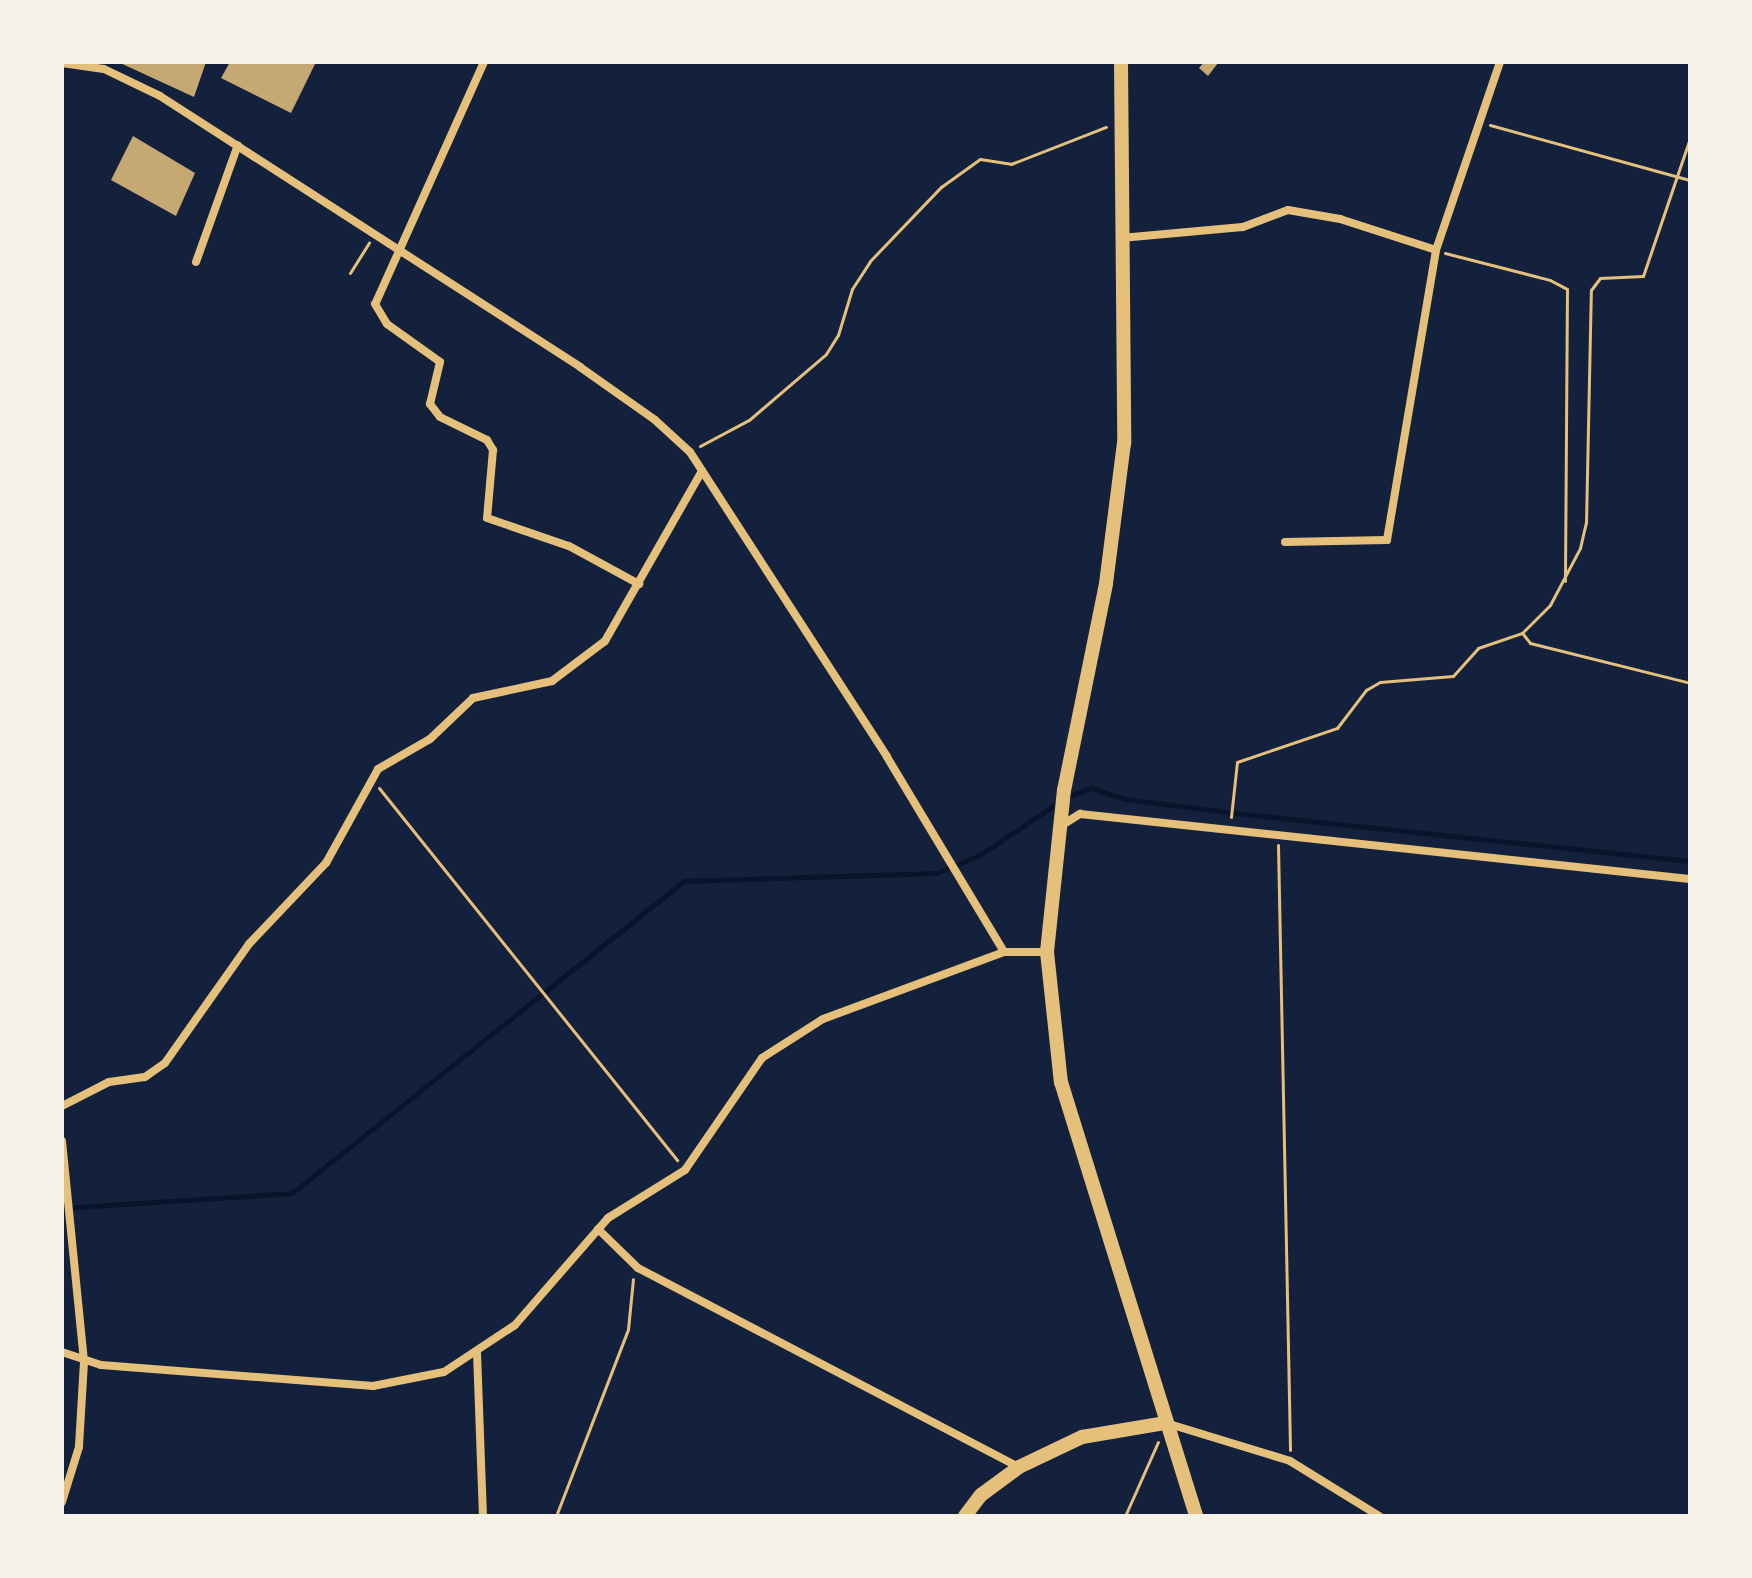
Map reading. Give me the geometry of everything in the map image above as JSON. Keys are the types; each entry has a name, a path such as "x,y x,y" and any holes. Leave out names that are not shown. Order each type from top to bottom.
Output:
{"main road":[{"path":"1121,62 1124,443 1117,518 1064,790 1047,952 1061,1082 1196,1516"},
{"path":"965,1516 981,1495 1019,1467 1082,1437 1166,1423"}],"street":[{"path":"484,62 375,304 387,324 440,362 430,404 440,417 487,440 493,450 487,518 569,546 639,584"},
{"path":"1285,542 1387,540 1436,250 1500,62"},
{"path":"62,63 128,79 238,145 398,252 580,367 655,420 690,452 948,858 1004,952"},
{"path":"196,262 238,145"},
{"path":"1121,238 1243,227 1288,210 1340,219 1436,250"},
{"path":"62,1106 109,1082 145,1077 165,1063 249,944 326,863 370,780 387,763 430,739 473,698 552,681 585,661 605,641 702,471"},
{"path":"1059,828 1080,814 1280,832 1690,879"},
{"path":"62,1352 84,1362 373,1386 444,1372 515,1325 598,1229 685,1170 762,1058 823,1019 1004,952 1047,952"},
{"path":"62,1141 84,1362 79,1447 62,1502"},
{"path":"598,1229 638,1268 1019,1467"},
{"path":"477,1353 483,1516"},
{"path":"1166,1423 1290,1461 1379,1516"}],"path":[{"path":"690,452 760,412 826,354 838,335 852,289 870,261 941,187 980,159 1011,164 1121,121"},
{"path":"1479,122 1690,180"},
{"path":"1230,821 1237,762 1337,728 1366,690 1380,682 1453,676 1478,648 1522,633 1565,581 1586,523 1591,290 1600,278 1643,276 1690,138"},
{"path":"350,273 374,236"},
{"path":"1436,250 1550,280 1567,289 1565,581"},
{"path":"1522,633 1530,643 1690,683"},
{"path":"370,780 685,1170"},
{"path":"1280,832 1290,1461"},
{"path":"556,1516 628,1329 638,1268"},
{"path":"1125,1516 1166,1423"}],"building":[{"path":"118,62 206,62 194,97"},
{"path":"230,62 316,62 291,113 221,78"},
{"path":"1204,62 1218,63 1208,76 1199,68"},
{"path":"133,136 195,173 176,216 111,180"}],"waterway":[{"path":"1067,797 1091,788 1125,799 1252,815 1690,861"},
{"path":"62,1208 292,1193 684,881 936,873 980,855 1059,802"}]}
